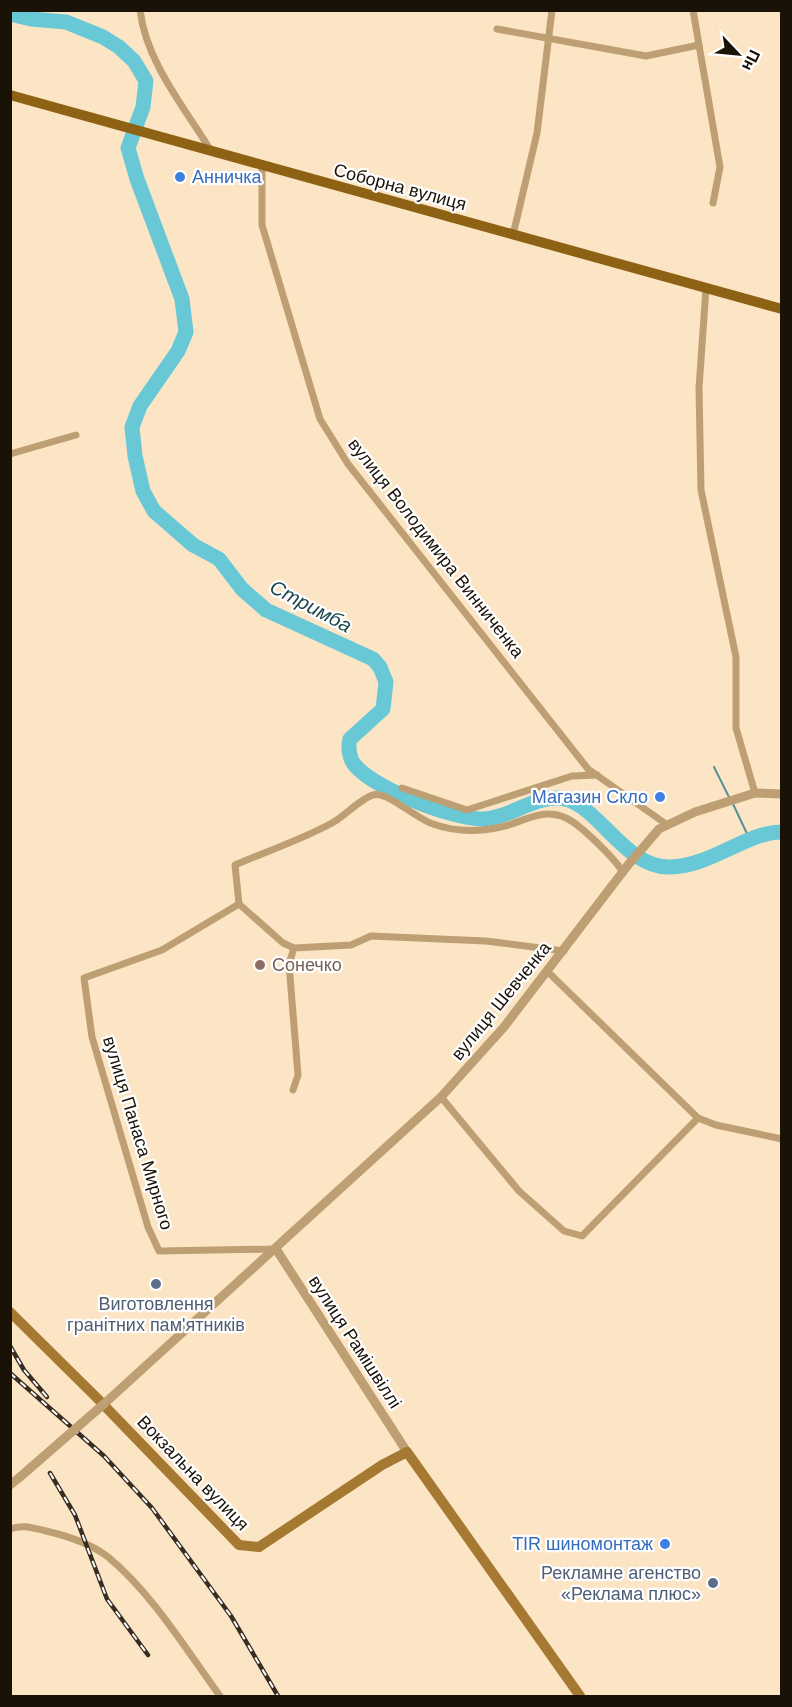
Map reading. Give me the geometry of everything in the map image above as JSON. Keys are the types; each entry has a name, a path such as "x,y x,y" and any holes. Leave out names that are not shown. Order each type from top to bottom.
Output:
{"main road":[{"name":"Соборна вулиця","path":"10,96 782,309"},
{"name":"Вокзальна вулиця","path":"10,1312 96,1397 238,1545 259,1547 407,1452"},
{"path":"407,1452 580,1696"}],"street":[{"path":"140,10 143,32 154,58 212,152"},
{"path":"513,235 537,133 552,10"},
{"path":"693,10 720,167 713,202"},
{"path":"497,29 646,56 699,45"},
{"name":"вулиця Володимира Винниченка","path":"262,165 262,225 320,418 355,473 581,759 597,775 666,824"},
{"path":"706,288 699,388 701,490 736,657 736,728 755,793"},
{"path":"10,454 76,435"},
{"path":"402,788 467,810 572,776 597,775"},
{"name":"вулиця Шевченка","path":"10,1485 258,1266 441,1097 504,1027 650,837 666,824 722,803 755,793 782,794"},
{"path":"564,951 486,941 371,936 351,945 294,948 283,943 239,904 235,864 331,824 352,811 359,802 371,795 382,795 411,814 453,830 485,830 537,814 558,816 575,825 625,868"},
{"name":"вулиця Панаса Мирного","path":"239,904 162,951 84,978 92,1037 148,1227 159,1251 276,1249"},
{"path":"294,948 290,964 298,1075 294,1090"},
{"path":"548,972 698,1118 716,1125 782,1139"},
{"path":"441,1097 519,1191 564,1232 573,1236 582,1236 698,1118"},
{"name":"вулиця Рамішвіллі","path":"276,1249 407,1452"},
{"path":"10,1529 19,1525 54,1533 79,1540 107,1556 133,1581 220,1696"}],"waterway":[{"path":"22,10 31,19"},
{"name":"Стримба","path":"10,14 31,19 66,22 103,37 119,47 134,61 146,81 143,107 128,148 137,179 182,299 186,332 178,351 140,406 132,427 135,456 143,491 154,511 193,545 219,559 242,589 266,610 373,659 380,667 386,682 383,709 349,742 352,761 360,771 374,781 412,800 470,818 493,818 547,799 557,798 571,801 584,809 638,857 653,865 670,867 685,865 700,861 755,837 782,832"},
{"path":"714,767 730,799"},
{"path":"733,804 750,840"}],"railway":[{"path":"10,1346 24,1370 47,1397"},
{"path":"10,1373 104,1456 152,1508 231,1616 278,1696"},
{"path":"50,1473 75,1515 107,1599 148,1655"}],"place":[{"name":"Анничка","path":"180,177"},
{"name":"Магазин Скло","path":"660,797"},
{"name":"Сонечко","path":"260,965"},
{"name":"Виготовлення гранітних пам'ятників","path":"156,1284"},
{"name":"TIR шиномонтаж","path":"665,1544"},
{"name":"Рекламне агенство «Реклама плюс»","path":"713,1583"}]}
